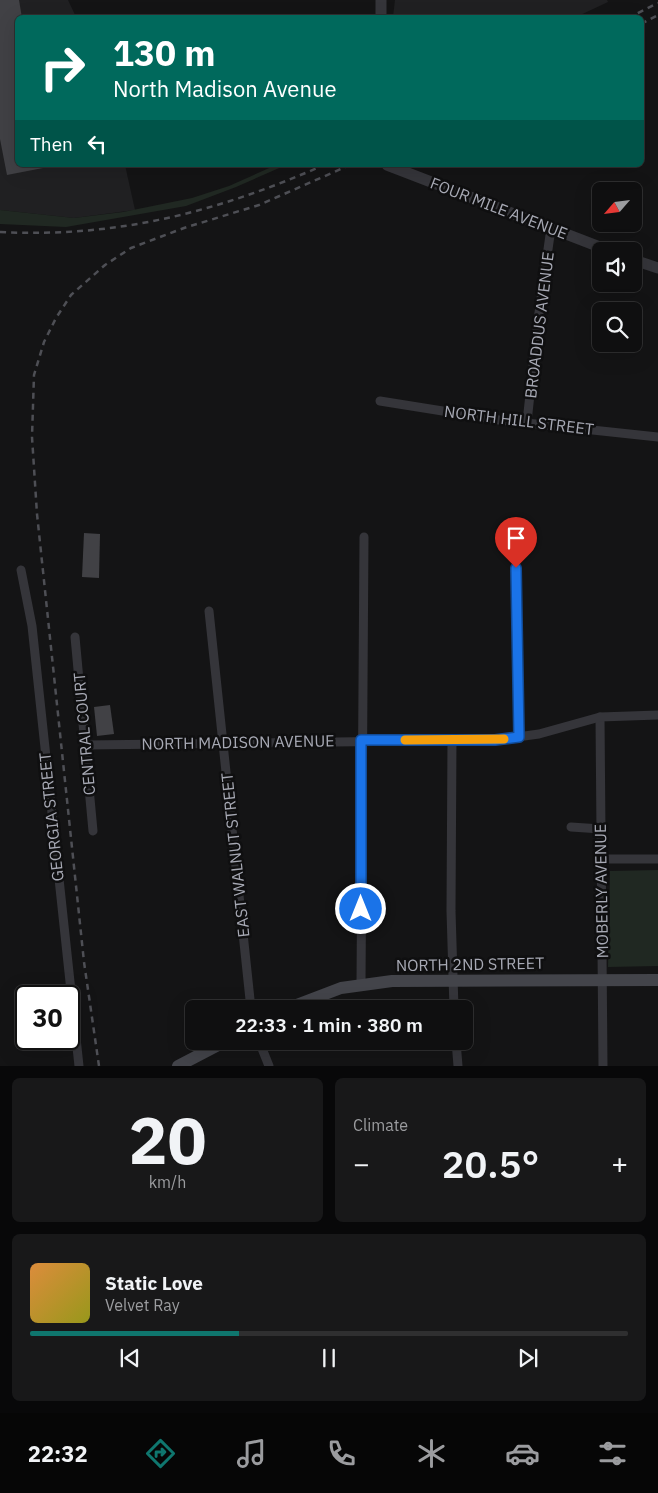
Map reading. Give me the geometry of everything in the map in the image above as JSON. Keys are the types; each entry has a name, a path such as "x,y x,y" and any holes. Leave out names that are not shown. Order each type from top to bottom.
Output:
{"main road":[{"name":"NORTH 2ND STREET","path":"309,1000 340,988 392,981 658,980"},
{"path":"178,1066 209,1050"}],"street":[{"path":"381,0 381,15"},
{"name":"FOUR MILE AVENUE","path":"392,167 592,244"},
{"name":"BROADDUS AVENUE","path":"527,422 538,320 551,228"},
{"path":"642,263 658,268"},
{"name":"NORTH HILL STREET","path":"380,401 453,414 658,436"},
{"path":"361,984 361,740 364,537"},
{"path":"516,568 519,737"},
{"name":"GEORGIA STREET","path":"21,570 32,626 79,1066"},
{"name":"EAST WALNUT STREET","path":"209,611 250,1000"},
{"name":"CENTRAL COURT","path":"75,637 92,831"},
{"name":"NORTH MADISON AVENUE","path":"84,745 361,740 495,740 519,737 600,717 658,715"},
{"name":"MOBERLY AVENUE","path":"600,717 603,1066"},
{"path":"452,739 451,910 454,1000"},
{"path":"571,828 601,829"},
{"path":"601,859 658,859"},
{"path":"262,1050 268,1066"},
{"path":"457,1050 458,1066"}],"shaded area":[{"path":"0,0 68,0 75,15 15,15 15,167 125,167 135,210 74,218 0,210"},
{"path":"395,0 607,0 608,2 580,15 393,15"},
{"path":"272,167 281,167 186,206 66,227 0,224 0,210 74,218 123,212 192,198 229,186"},
{"path":"658,870 658,966 608,967 610,871"}],"building":[{"path":"0,0 19,0 22,15 15,15 15,167 43,168 7,175 0,139"},
{"path":"84,533 100,534 99,578 82,577"},
{"path":"110,705 114,734 97,736 94,707"}],"railway":[{"path":"634,15 658,3"},
{"path":"644,22 658,15"},
{"path":"0,232 43,233 85,231 126,226 166,218 245,196 319,167"},
{"path":"99,1066 84,962 37,514 32,437 34,375 44,342 56,318 71,295 105,265 131,248 184,228 259,205 345,167"}],"slow traffic":[{"path":"405,740 504,739"}],"route":[{"path":"361,909 361,740 495,740 519,737 516,568"}]}
